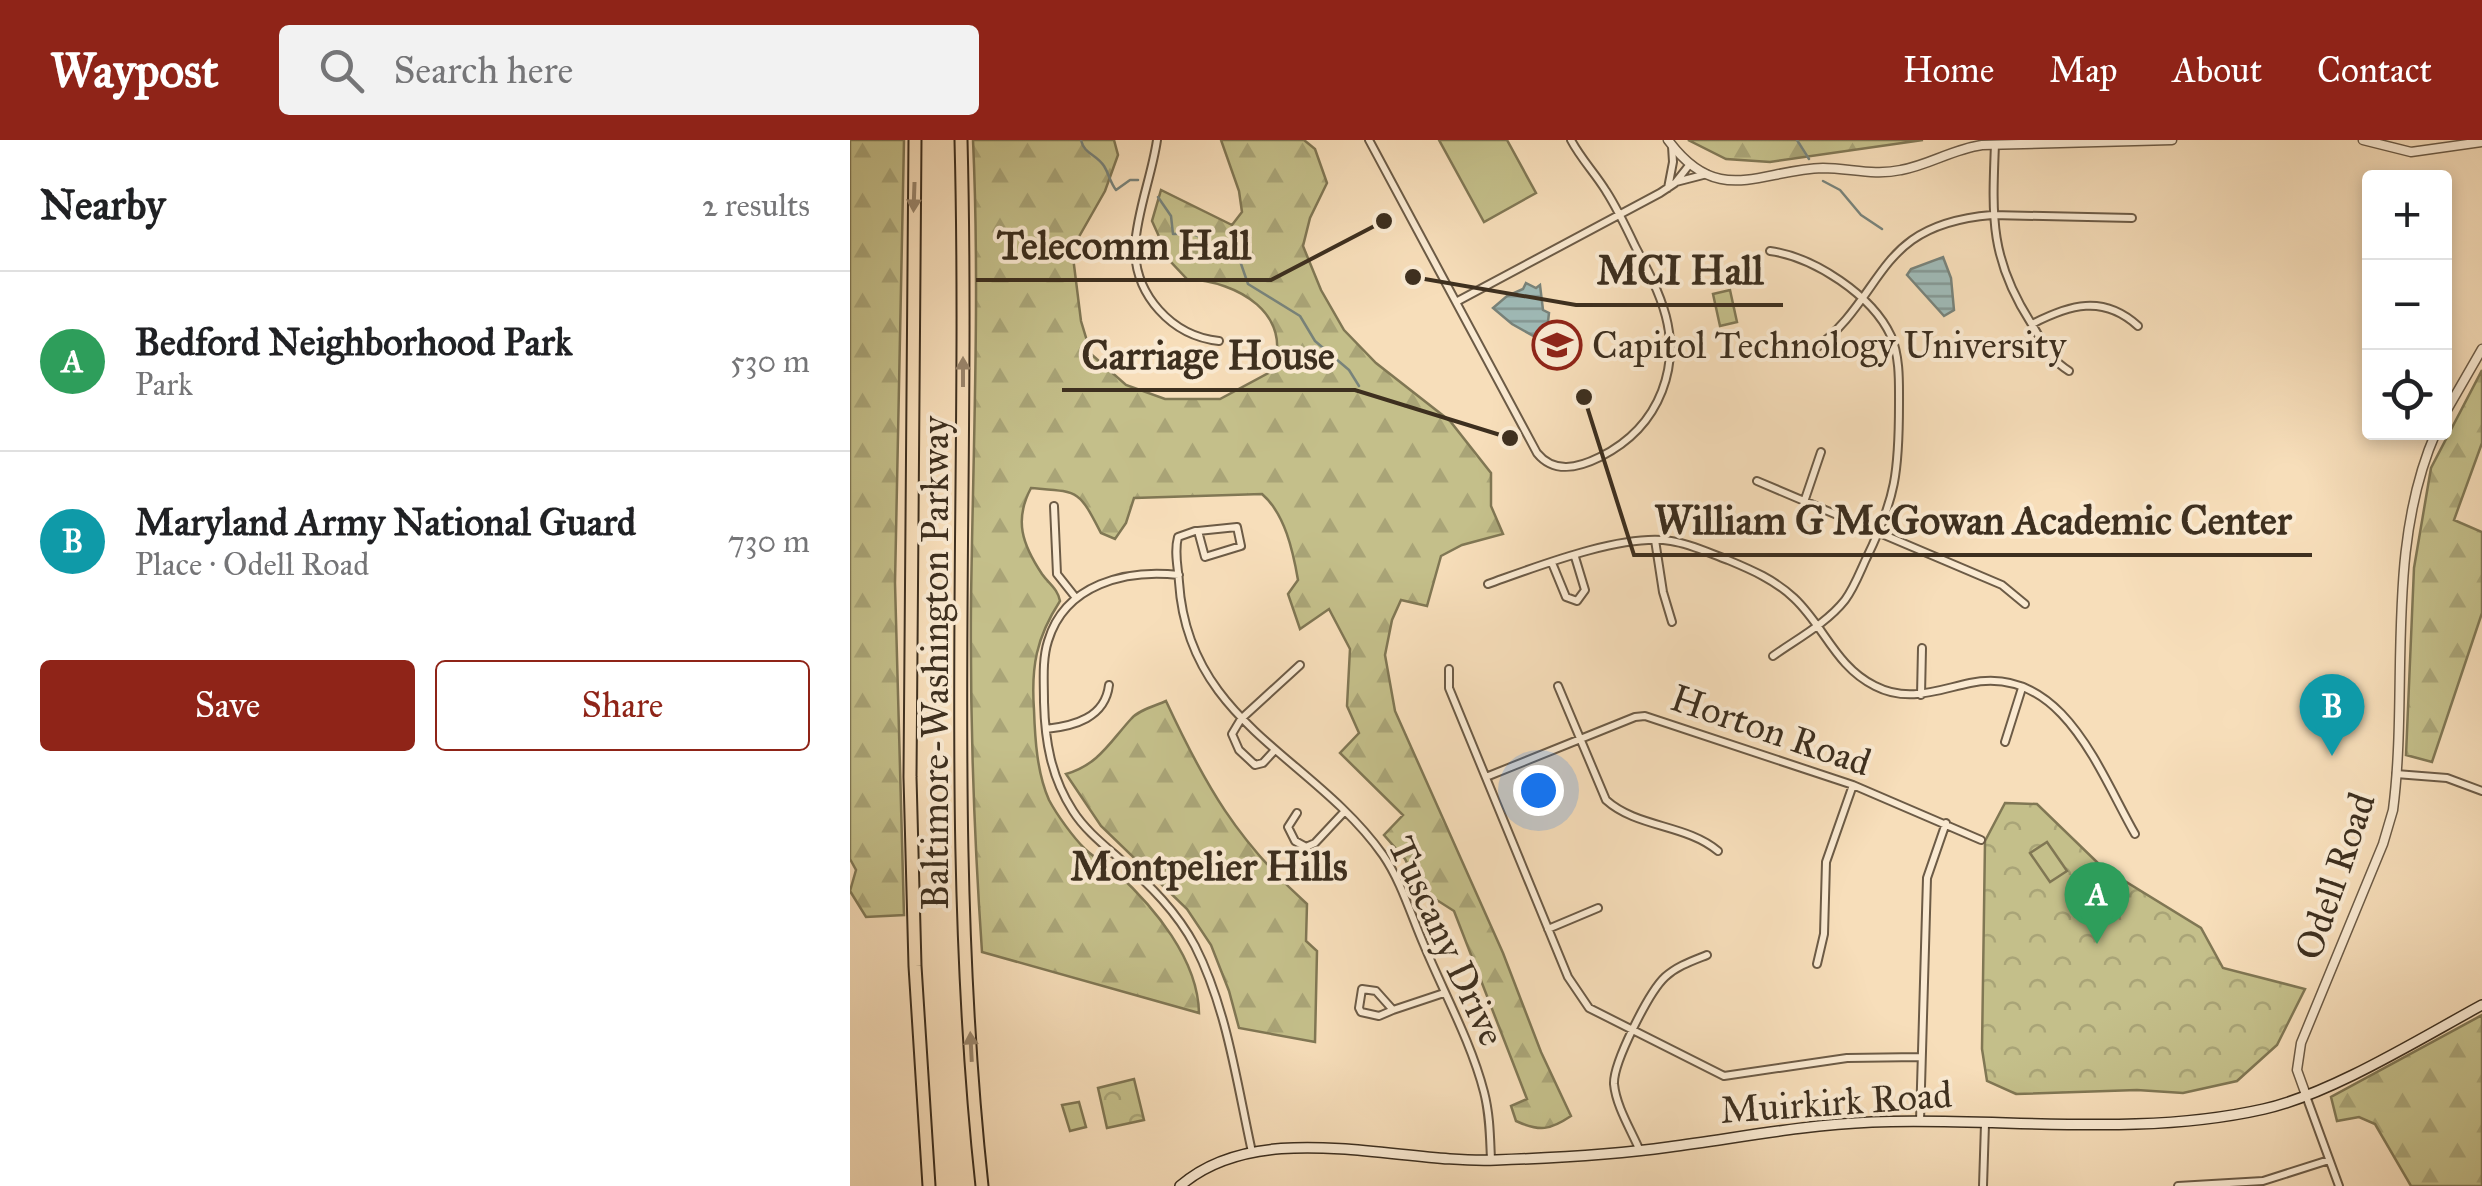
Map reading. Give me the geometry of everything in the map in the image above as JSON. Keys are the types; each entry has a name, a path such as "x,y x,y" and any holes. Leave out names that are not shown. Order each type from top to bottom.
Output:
{"highway":[{"name":"Baltimore-Washington Parkway","path":"915,140 910,776 915,966 929,1186"},
{"name":"Baltimore-Washington Parkway","path":"960,140 962,850 982,1186"}],"main road":[{"name":"Muirkirk Road","path":"1180,1186 1220,1162 1252,1152 1302,1146 1490,1160 1640,1151 1770,1130 1920,1122 2186,1119 2262,1110 2306,1095 2482,1004"}],"street":[{"path":"1156,140 1137,231 1138,270 1153,303 1169,320 1197,336 1219,340"},
{"path":"1369,140 1544,462 1556,467 1575,467 1603,456 1632,436 1650,414 1665,383 1671,352 1664,302 1619,215 1571,140"},
{"path":"1670,142 1690,164 1708,174 1747,181 1820,168 1896,172 1958,150 1995,144 2172,140"},
{"path":"2363,140 2396,150 2421,152 2482,142"},
{"path":"1670,142 1671,186"},
{"path":"1995,144 1992,215 2002,265 2018,304 2048,354 2069,371"},
{"path":"1671,186 1690,164"},
{"path":"1456,302 1671,186 1708,174"},
{"path":"1811,352 1835,332 1886,263 1916,236 1948,222 1992,215 2132,218"},
{"path":"1770,251 1810,264 1862,299 1890,336 1899,388 1898,473 1879,532 1847,598 1773,656"},
{"path":"2032,324 2066,308 2088,304 2115,310 2138,326"},
{"path":"2452,401 2482,350"},
{"name":"Odell Road","path":"2306,1095 2296,1070 2297,1057 2393,810 2407,554 2414,502 2433,440"},
{"path":"1804,502 1821,452"},
{"path":"1757,481 2002,584 2025,604"},
{"path":"1054,506 1057,574 1076,598"},
{"path":"1198,531 1205,557 1241,546 1236,527 1198,531 1178,537 1179,575 1114,578 1092,586 1059,616 1048,641 1043,675 1046,730 1051,764 1075,815 1170,908 1204,964 1221,1017 1252,1152"},
{"path":"1655,540 1672,622"},
{"path":"1488,584 1630,542 1655,540 1700,548 1761,574 1791,595 1838,656 1864,680 1889,692 1921,695 1981,682 2022,688 2051,702 2066,716 2136,834"},
{"path":"1552,563 1566,598 1578,601 1585,590 1575,557"},
{"name":"Tuscany Drive","path":"1179,575 1182,611 1198,660 1241,719 1370,837 1389,864 1485,1095 1490,1160"},
{"path":"1921,695 1922,648"},
{"path":"1275,750 1260,765 1246,757 1232,734 1241,719 1300,665"},
{"path":"1449,669 1449,688 1548,929 1582,1000 1602,1016 1724,1076 1847,1058 1920,1058"},
{"path":"1046,730 1073,724 1099,711 1106,700 1108,685"},
{"path":"1558,686 1601,791 1613,806 1702,837 1718,851"},
{"path":"2004,742 2022,688"},
{"name":"Horton Road","path":"1486,777 1634,717 1653,717 1853,785 1981,840"},
{"path":"2396,774 2447,778 2482,791"},
{"path":"1816,964 1824,934 1826,862 1853,785"},
{"path":"1297,813 1288,826 1296,841 1306,846 1315,843 1344,812"},
{"path":"1920,1122 1927,878 1946,823"},
{"path":"1548,929 1598,908"},
{"path":"1640,1151 1614,1086 1619,1058 1650,996 1665,977 1708,956"},
{"path":"1393,1010 1376,990 1362,989 1358,1008 1379,1016 1444,994"},
{"path":"2306,1095 2339,1186"},
{"path":"1983,1186 1986,1124"},
{"path":"2178,1186 2244,1184 2330,1160"}],"green space":[{"path":"850,140 904,140 895,583 904,915 866,917 850,891 856,870 850,859"},
{"path":"973,140 1114,140 1118,155 1105,191 1072,249 1081,321 1091,354 1126,385 1165,399 1220,399 1272,371 1277,351 1275,333 1257,304 1225,286 1187,279 1170,261 1152,221 1161,190 1232,225 1242,212 1221,140 1304,140 1315,149 1327,183 1310,218 1303,246 1321,290 1344,330 1376,363 1450,421 1491,473 1491,506 1503,534 1462,545 1441,556 1427,606 1401,600 1392,620 1385,655 1395,711 1571,1116 1564,1121 1538,1128 1516,1121 1511,1106 1527,1099 1454,911 1421,890 1405,859 1384,835 1403,815 1340,753 1359,733 1347,706 1350,649 1329,609 1300,629 1288,594 1298,580 1290,545 1277,512 1262,494 1134,498 1126,523 1115,539 1101,533 1082,500 1069,492 1031,488 1023,511 1023,532 1029,552 1060,601 1040,640 1033,680 1036,744 1045,790 1080,844 1130,886 1171,935 1191,973 1199,1013 982,952 971,691 976,314"},
{"path":"1439,140 1507,140 1536,193 1484,222"},
{"path":"1688,140 1923,140 1770,162 1726,159"},
{"path":"1730,290 1737,322 1720,326 1713,294"},
{"path":"2482,370 2482,443 2454,520 2482,532 2482,613 2432,762 2406,755 2414,568 2431,468 2446,440 2452,440 2452,428"},
{"path":"1166,701 1225,810 1261,858 1307,904 1306,941 1317,951 1315,1042 1239,1028 1211,945 1187,909 1101,826 1066,774 1095,759 1134,716"},
{"path":"2005,803 2037,804 2102,867 2201,928 2223,968 2305,989 2277,1045 2237,1081 2183,1093 2137,1090 2016,1094 1987,1081 1982,1049 1985,841"},
{"path":"2047,842 2067,871 2050,882 2030,853"},
{"path":"2482,1015 2482,1186 2411,1186 2375,1124 2359,1117 2337,1121 2331,1097"},
{"path":"1134,1079 1144,1120 1107,1128 1098,1088"},
{"path":"1079,1102 1086,1127 1070,1131 1062,1105"}],"water":[{"path":"1943,257 1951,278 1954,310 1944,316 1907,275 1911,269"},
{"path":"1526,283 1536,288 1540,285 1543,310 1549,313 1547,330 1537,338 1493,308"}],"waterway":[{"path":"1081,140 1104,166 1116,190 1130,180 1138,180"},
{"path":"1797,140 1809,159"},
{"path":"1823,181 1840,190 1861,215 1882,229"},
{"path":"1158,197 1171,216 1173,234 1199,237 1216,259 1239,258 1248,284 1300,316 1315,341 1349,370 1359,386"}],"place":[{"name":"Telecomm Hall","path":"1384,221"},
{"name":"MCI Hall","path":"1413,277"},
{"name":"Capitol Technology University","path":"1557,345"},
{"name":"William G McGowan Academic Center","path":"1584,397"},
{"name":"Carriage House","path":"1510,438"},
{"name":"Maryland Army National Guard","path":"2332,756"},
{"name":"Bedford Neighborhood Park","path":"2097,944"}],"district":[{"name":"Montpelier Hills","path":"1209,866"}]}
